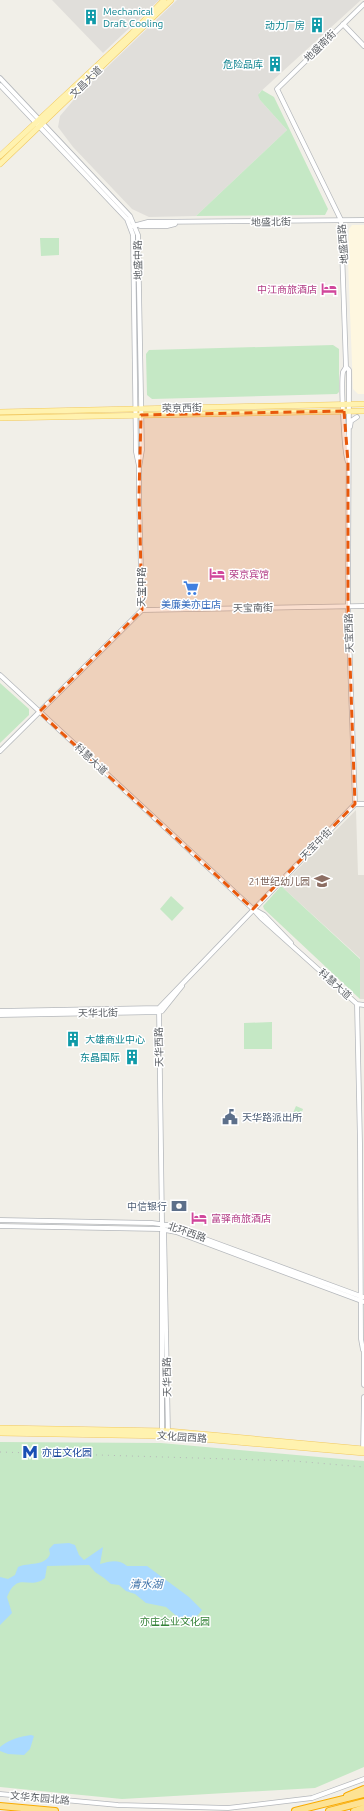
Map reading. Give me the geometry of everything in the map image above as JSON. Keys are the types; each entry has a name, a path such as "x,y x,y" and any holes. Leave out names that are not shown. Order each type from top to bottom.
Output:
{"highway":[{"path":"323,1806 364,1789"},
{"path":"295,1811 323,1806 364,1794"},
{"path":"329,1811 364,1802"},
{"path":"0,1806 55,1811"},
{"path":"354,1811 364,1808"}],"main road":[{"name":"文昌大道","path":"0,164 39,123 164,0"},
{"name":"文昌大道","path":"0,156 39,123 171,0"},
{"name":"荣京西街","path":"0,412 364,404"},
{"name":"荣京西街","path":"0,418 364,411"},
{"name":"文化园西路","path":"0,1428 162,1433"},
{"name":"文化园西路","path":"0,1433 168,1433 364,1451"}],"street":[{"name":"地盛南街","path":"277,89 364,4"},
{"path":"343,24 364,46"},
{"path":"0,78 39,123"},
{"path":"0,85 39,123"},
{"name":"地盛西路","path":"277,89 341,220 346,367 349,370 346,411"},
{"name":"地盛中路","path":"39,123 127,219 138,235 138,415"},
{"name":"地盛北街","path":"132,226 167,226 178,223 364,220"},
{"name":"天宝西路","path":"346,411 349,439 348,606 355,804"},
{"name":"天宝西路","path":"346,411 344,444 348,462"},
{"name":"天宝中路","path":"39,712 142,610 139,468 136,452 138,415"},
{"path":"349,439 351,421 358,417"},
{"name":"天宝南街","path":"142,610 364,606"},
{"name":"科慧大道","path":"0,675 261,918 357,1004 362,1143 363,1299 361,1339 364,1348 364,1385"},
{"path":"0,750 39,712"},
{"path":"355,804 364,804"},
{"name":"天宝中街","path":"253,909 355,804"},
{"path":"159,1010 253,909"},
{"path":"357,1004 364,1005"},
{"name":"天华北街","path":"0,1011 159,1010"},
{"name":"天华北街","path":"0,1014 159,1010"},
{"name":"天华西路","path":"159,1010 162,1224 168,1433"},
{"name":"北环西路","path":"0,1220 162,1224 363,1299"},
{"name":"北环西路","path":"0,1226 163,1230 176,1232 363,1299"},
{"name":"天华西路","path":"162,1433 163,1230"},
{"path":"364,1397 364,1451"},
{"name":"文华东园北路","path":"0,1794 118,1805 191,1809 228,1808 312,1798 364,1779"}],"highlighted area":[{"path":"344,411 348,462 348,606 355,804 253,909 39,712 142,610 139,495 141,415"}],"shaded area":[{"path":"52,0 159,0 103,53"},
{"path":"177,0 361,0 259,93 260,100 287,130 196,216 149,217 132,209 73,147 58,127 60,116 77,96"},
{"path":"352,225 364,225 364,394 358,394 353,389 348,260 349,229"},
{"name":"21世纪幼儿园","path":"356,810 358,875 364,875 364,999 360,999 360,958 281,886"}],"green space":[{"path":"262,90 274,97 328,209 325,215 196,216 287,130 260,100 258,95"},
{"path":"40,238 59,238 59,255 41,256"},
{"path":"333,345 339,349 339,392 337,394 152,399 147,395 146,354 149,350"},
{"path":"0,683 29,709 29,715 0,743"},
{"path":"281,886 360,959 360,999 264,909 263,906"},
{"path":"171,896 184,908 172,921 160,909"},
{"path":"272,1022 272,1049 244,1049 244,1023"},
{"path":"296,1106 303,1109 298,1123 290,1120"},
{"name":"亦庄企业文化园","path":"0,1442 161,1443 364,1461 364,1767 315,1788 122,1799 0,1787"}],"water":[{"name":"清水湖","path":"69,1543 75,1545 79,1555 84,1560 103,1547 100,1564 114,1561 121,1562 127,1566 147,1566 189,1597 202,1610 187,1625 166,1607 146,1603 135,1594 126,1591 119,1585 111,1584 95,1572 89,1565 47,1566 45,1578 34,1583 24,1582 15,1584 11,1589 7,1597 12,1613 0,1625 0,1577 8,1579 15,1575 18,1567 44,1561 48,1558 50,1554 49,1549 54,1544"},
{"path":"31,1735 34,1736 30,1749 24,1755 8,1754 0,1751 0,1747 7,1742"}],"railway":[{"path":"0,1452 294,1461 364,1467"}],"place":[{"name":"Mechanical Draft Cooling","path":"91,17"},
{"name":"动力厂房","path":"317,25"},
{"name":"危险品库","path":"275,64"},
{"name":"中江商旅酒店","path":"329,289"},
{"name":"荣京宾馆","path":"217,574"},
{"name":"美廉美亦庄店","path":"191,588"},
{"name":"21世纪幼儿园","path":"322,881"},
{"name":"大雄商业中心","path":"73,1039"},
{"name":"东晶国际","path":"132,1057"},
{"name":"天华路派出所","path":"230,1117"},
{"name":"中信银行","path":"179,1206"},
{"name":"富驿商旅酒店","path":"199,1218"},
{"name":"亦庄文化园","path":"30,1452"}]}
